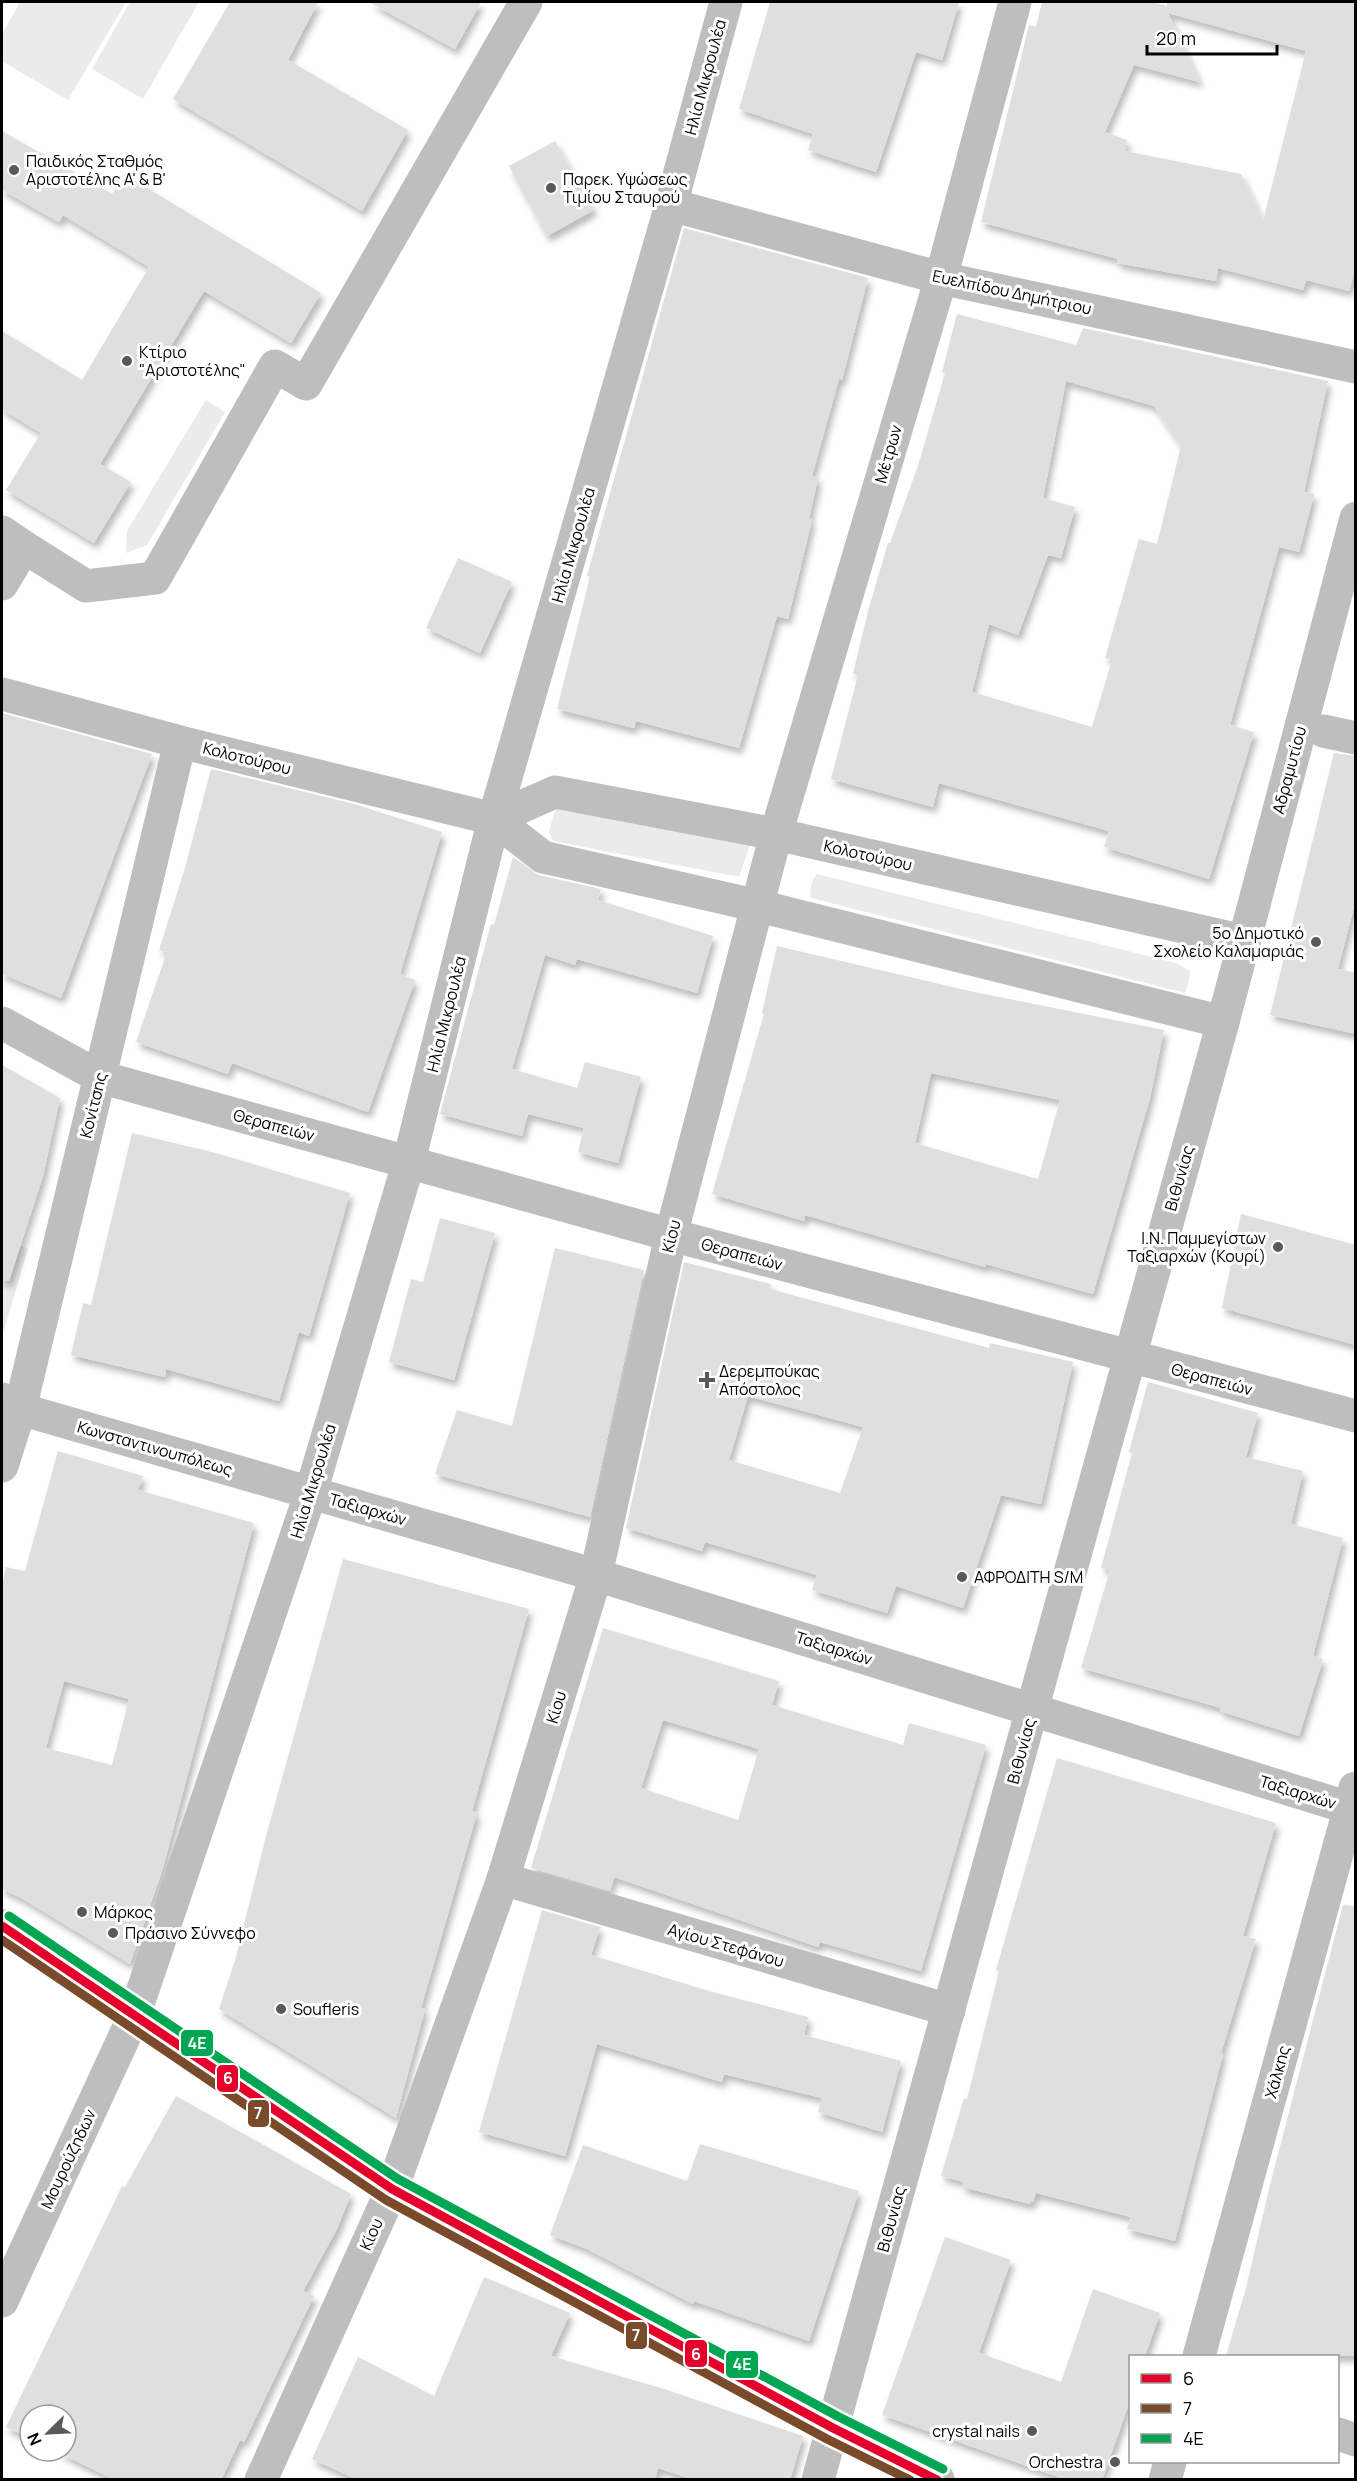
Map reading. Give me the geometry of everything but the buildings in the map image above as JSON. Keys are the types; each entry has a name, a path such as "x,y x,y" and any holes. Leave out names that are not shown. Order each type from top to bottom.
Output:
{"street":[{"path":"2,584 13,540 86,586 155,578 275,366 306,384 526,2"},
{"name":"Ηλία Μικρουλέα","path":"134,2016 311,1492 409,1161 494,819 671,205 726,2"},
{"name":"Μέτρων","path":"759,906 776,834 941,278 1015,2"},
{"name":"Ευελπίδου Δημήτριου","path":"671,205 941,278 1356,367"},
{"name":"Αδραμυτίου","path":"1223,1022 1356,518"},
{"name":"Κολοτούρου","path":"2,694 180,742 494,819 543,857 759,906 1223,1022"},
{"path":"1323,730 1356,738"},
{"name":"Κονίτσης","path":"2,1466 11,1404 100,1077 180,742"},
{"name":"Κολοτούρου","path":"494,819 555,792 776,834 1244,941"},
{"name":"Κίου","path":"261,2480 392,2189 503,1879 596,1575 671,1235 759,906"},
{"name":"Βιθυνίας","path":"818,2480 1223,1022"},
{"name":"Θεραπειών","path":"2,1023 100,1077 671,1235 1356,1416"},
{"name":"Κωνσταντινουπόλεως","path":"11,1404 311,1492"},
{"name":"Ταξιαρχών","path":"311,1492 596,1575 1032,1709 1354,1802"},
{"name":"Χάλκης","path":"1199,2355 1354,1802"},
{"name":"Αγίου Στεφάνου","path":"503,1879 949,2010"},
{"path":"2,1926 392,2189 833,2428 938,2480"},
{"name":"Μουρούζηδων","path":"2,2301 134,2016"},
{"path":"1339,2434 1356,2440"},
{"path":"1165,2480 1170,2463"}],"shaded area":[{"path":"20,2 126,2 68,100 2,61 2,34"},
{"path":"130,2 199,2 143,99 92,69"},
{"path":"206,400 225,412 147,545 126,553 127,531"},
{"path":"558,806 750,845 739,877 553,841 549,833"},
{"path":"817,874 1176,963 1190,971 1189,981 1185,993 811,898 811,885"},
{"path":"2,1237 28,1249 2,1337"}],"transit line":[{"name":"4Ε","path":"9,1916 398,2179 839,2417 943,2469"},
{"name":"6","path":"2,1926 392,2189 833,2428 937,2480"},
{"name":"7","path":"2,1940 386,2200 827,2439 910,2480"}],"place":[{"name":"Παιδικός Σταθμός Αριστοτέλης Α' & Β'","path":"14,170"},
{"name":"Παρεκ. Υψώσεως Τιμίου Σταυρού","path":"551,188"},
{"name":"Κτίριο \"Αριστοτέλης\"","path":"127,361"},
{"name":"5ο Δημοτικό Σχολείο Καλαμαριάς","path":"1316,942"},
{"name":"Ι.Ν. Παμμεγίστων Ταξιαρχών (Κουρί)","path":"1278,1247"},
{"name":"Δερεμπούκας Απόστολος","path":"707,1380"},
{"name":"ΑΦΡΟΔΙΤΗ S/M","path":"962,1577"},
{"name":"Μάρκος","path":"82,1912"},
{"name":"Πράσινο Σύννεφο","path":"113,1933"},
{"name":"Soufleris","path":"281,2009"},
{"name":"crystal nails","path":"1032,2431"},
{"name":"Orchestra","path":"1115,2462"}]}
